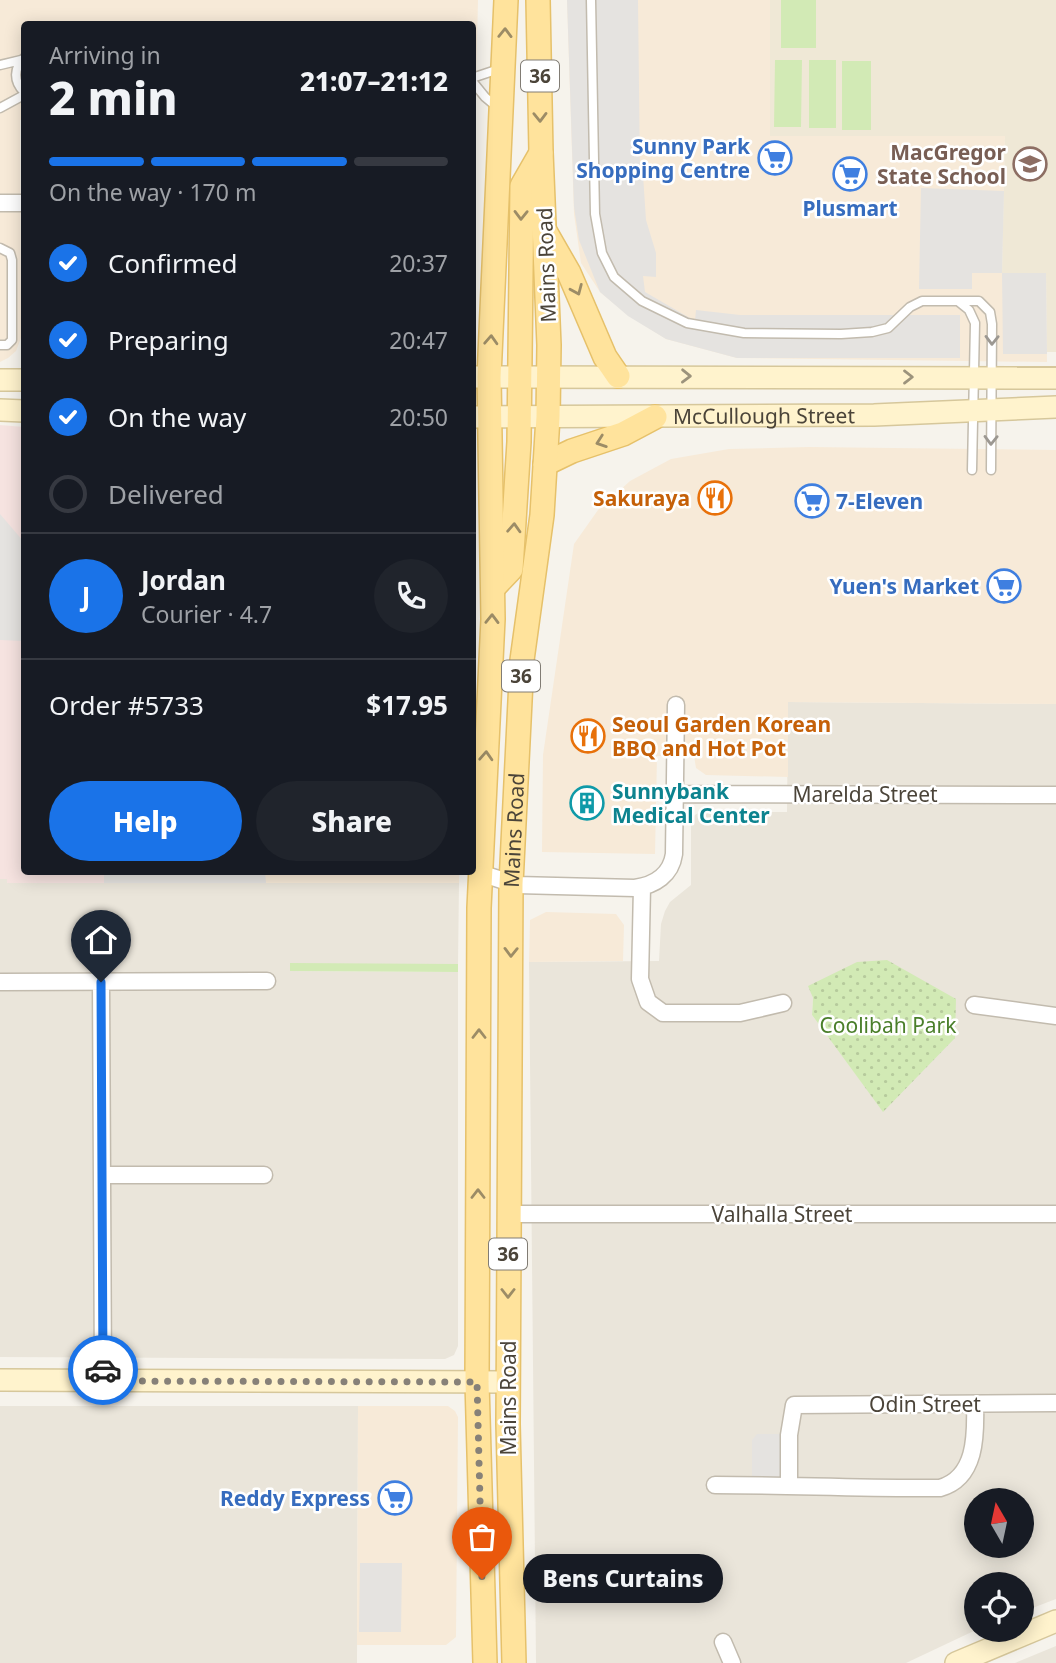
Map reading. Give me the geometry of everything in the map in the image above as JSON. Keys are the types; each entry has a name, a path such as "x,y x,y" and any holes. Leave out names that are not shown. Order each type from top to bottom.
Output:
{"main road":[{"name":"Mains Road","path":"485,1663 477,1382 476,872 493,589 482,516 481,377 492,303 506,0"},
{"name":"Mains Road","path":"514,1663 508,1382 511,884 522,660 542,515 548,417 538,0"},
{"path":"493,589 512,569 519,417 522,186 541,152"},
{"path":"544,230 569,273 605,357 618,376"},
{"path":"476,313 492,303"},
{"name":"McCullough Street","path":"481,377 1056,378"},
{"path":"0,380 21,380"},
{"name":"McCullough Street","path":"481,417 655,417 983,411 1056,407"},
{"path":"0,410 21,411"},
{"path":"545,464 572,451 623,434 655,417"},
{"path":"0,1380 508,1382"},
{"path":"956,1663 995,1655 1056,1621"}],"street":[{"path":"0,203 21,203"},
{"path":"476,872 511,884 642,887 661,878 671,867 674,854 676,705"},
{"name":"Marelda Street","path":"674,794 1056,795"},
{"path":"642,887 640,979 648,1002 663,1013 740,1013 783,1003"},
{"path":"0,982 267,981"},
{"path":"101,982 103,1381"},
{"path":"974,1005 1056,1016"},
{"path":"103,1175 264,1175"},
{"name":"Valhalla Street","path":"508,1214 1056,1214"},
{"path":"715,1485 789,1485 843,1489 940,1488 953,1485 962,1477 973,1450 975,1404"},
{"name":"Odin Street","path":"789,1485 789,1434 794,1405 1056,1404"},
{"path":"723,1642 732,1663"}],"lane":[{"path":"591,0 595,214 602,253 614,277 642,301 687,323 744,333 841,334 882,330 910,307 922,301 979,301 990,312 992,324 983,377 983,411 972,470"},
{"path":"0,65 21,60"},
{"path":"21,64 16,76 21,89"},
{"path":"476,78 504,67"},
{"path":"476,85 502,111"},
{"path":"0,107 21,96"},
{"path":"0,248 10,253 12,260 12,340 7,345 0,345"},
{"path":"959,302 969,310 975,323 983,377 983,411 991,470"}],"shaded area":[{"path":"0,0 478,0 476,83 476,21 21,21 21,338 16,351 0,362"},
{"path":"567,0 770,0 770,136 1005,136 1002,273 1046,273 1047,362 737,358 666,339 628,315 600,292 581,263 574,214"},
{"path":"567,0 638,0 640,174 643,175 646,220 656,253 656,277 643,276 645,292 695,321 696,310 740,315 960,315 960,358 737,358 666,339 628,316 600,292 579,240 574,207"},
{"name":"MacGregor State School","path":"770,0 1056,0 1056,352 1047,352 1046,273 1002,273 1005,136 770,136"},
{"path":"921,188 1004,191 1002,273 972,273 972,289 919,289"},
{"path":"1002,273 1046,273 1047,354 1003,354"},
{"path":"0,425 21,427 21,875 104,875 104,883 7,883 7,879 0,879"},
{"path":"809,447 1056,450 1056,704 788,702 788,777 706,775 696,768 694,756 657,756 655,854 542,852 543,755 574,544 598,510 630,481 671,459 729,449"},
{"path":"0,514 21,538 21,641 0,640"},
{"path":"788,702 1056,704 1056,1599 1034,1607 1034,1572 964,1572 964,1636 906,1663 536,1663 529,962 659,961 661,924 665,911 670,902 691,885 691,820 700,812 787,812","holes":["809,986 883,1111 812,1015 813,998"]},
{"path":"104,875 459,875 459,883 104,883"},
{"path":"104,875 265,875 266,883 104,883"},
{"path":"0,879 7,879 8,883 459,883 458,964 290,964 291,971 458,972 458,1346 454,1355 445,1359 0,1357"},
{"path":"546,912 616,914 624,925 623,961 529,962 530,920"},
{"path":"0,1406 358,1406 357,1663 0,1663"},
{"path":"358,1406 448,1406 458,1417 456,1637 446,1645 357,1645"},
{"path":"757,1434 783,1434 782,1478 752,1478 752,1440"},
{"path":"360,1563 402,1563 401,1632 359,1632"},
{"path":"1056,1646 1056,1663 1015,1663"}],"green space":[{"path":"781,0 816,0 816,48 781,48"},
{"path":"775,60 802,60 801,127 774,127"},
{"path":"809,60 836,60 836,128 809,128"},
{"path":"842,61 871,61 871,130 842,130"},
{"name":"Coolibah Park","path":"887,960 956,999 955,1038 883,1112 812,1015 813,998 808,986 857,962"},
{"path":"290,963 458,964 458,972 290,971"}],"way so far":[{"path":"103,1370 103,1381 477,1382 482,1579"}],"place":[{"name":"Sunny Park Shopping Centre","path":"775,158"},
{"name":"MacGregor State School","path":"1030,164"},
{"name":"Plusmart","path":"850,174"},
{"name":"Sakuraya","path":"715,498"},
{"name":"7-Eleven","path":"812,501"},
{"name":"Yuen's Market","path":"1004,586"},
{"name":"Seoul Garden Korean BBQ and Hot Pot","path":"588,736"},
{"name":"Sunnybank Medical Center","path":"587,803"},
{"name":"Reddy Express","path":"395,1498"},
{"name":"Bens Curtains","path":"482,1579"}],"route":[{"path":"101,982 103,1370"}]}
